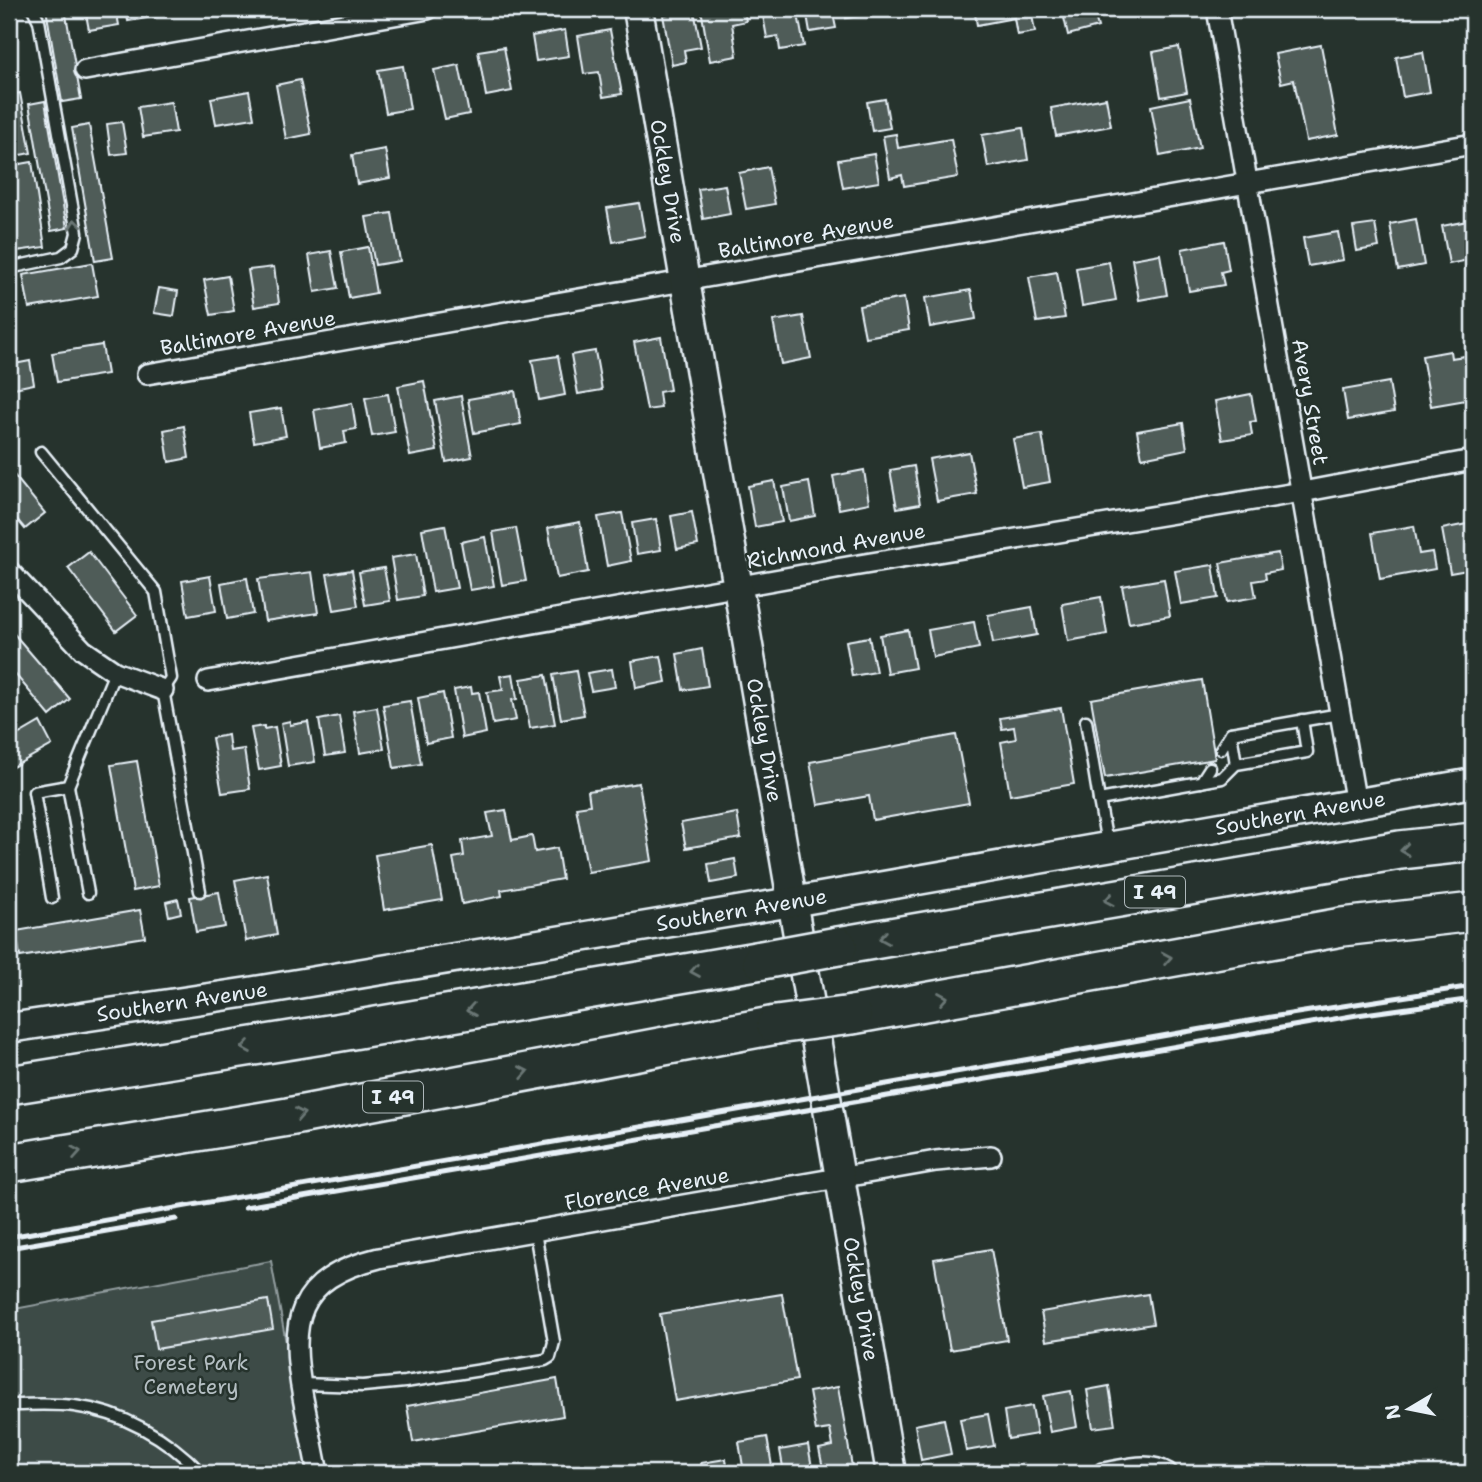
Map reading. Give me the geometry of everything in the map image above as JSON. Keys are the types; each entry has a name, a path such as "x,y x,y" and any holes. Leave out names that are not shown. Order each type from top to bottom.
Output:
{"highway":[{"name":"I 49","path":"9,1085 335,1033 1371,855 1473,842"},
{"name":"I 49","path":"9,1163 288,1117 776,1025 852,1015 1342,927 1473,912"}],"street":[{"path":"85,70 428,9"},
{"name":"Ockley Drive","path":"638,9 891,1473"},
{"name":"Avery Street","path":"1217,9 1356,804"},
{"name":"Baltimore Avenue","path":"147,374 1473,144"},
{"name":"Richmond Avenue","path":"208,681 738,586 1302,492 1473,460"},
{"path":"9,571 83,650 116,672 163,690"},
{"name":"Southern Avenue","path":"9,1028 260,990 792,902 1473,783"},
{"name":"Florence Avenue","path":"301,1384 296,1336 303,1310 318,1287 337,1272 363,1262 936,1161 992,1156"},
{"path":"301,1384 318,1473"},
{"path":"1103,1473 1143,1467 1153,1467 1167,1473"}],"lane":[{"path":"9,268 61,257 73,248 77,233 39,21 33,9"},
{"path":"41,452 156,592 171,678 163,690 200,891"},
{"path":"88,893 68,786 116,672"},
{"path":"1222,749 1231,733 1340,713"},
{"path":"1099,800 1222,778 1236,764 1307,752 1302,719"},
{"path":"1086,721 1108,847"},
{"path":"1231,733 1236,764"},
{"path":"1201,782 1210,768"},
{"path":"52,898 34,792 68,786"},
{"path":"301,1384 363,1386 405,1382 545,1360 550,1357 554,1342 535,1232"},
{"path":"9,1405 72,1406 104,1413 154,1435 201,1473"}],"green space":[{"name":"Forest Park Cemetery","path":"271,1261 310,1473 9,1473 9,1310"}],"building":[{"path":"46,9 65,9 81,99 62,102"},
{"path":"85,9 116,9 119,25 89,30"},
{"path":"126,9 165,9 166,15 128,21"},
{"path":"701,9 744,9 746,21 732,24 737,56 710,61"},
{"path":"797,9 804,46 780,50 778,36 767,38 762,10"},
{"path":"806,9 832,9 836,28 810,32"},
{"path":"844,9 878,9 879,13 846,18"},
{"path":"974,9 1031,9 1035,32 1017,35 1014,18 977,25"},
{"path":"1062,9 1093,9 1098,27 1068,35"},
{"path":"694,10 701,47 684,50 686,62 672,65 663,15"},
{"path":"565,30 569,56 536,61 532,36"},
{"path":"610,30 622,94 603,97 599,72 584,74 578,36"},
{"path":"1321,45 1338,135 1306,141 1294,80 1281,83 1275,54"},
{"path":"504,47 512,91 486,96 478,51"},
{"path":"1179,47 1187,92 1161,97 1153,52"},
{"path":"1423,52 1430,92 1403,97 1396,57"},
{"path":"459,65 469,114 445,119 434,70"},
{"path":"403,66 410,109 386,113 378,70"},
{"path":"300,80 311,134 286,139 276,85"},
{"path":"249,91 254,118 216,124 211,98"},
{"path":"20,93 31,153 9,157 9,95"},
{"path":"1106,98 1111,126 1056,136 1051,108"},
{"path":"1190,98 1200,148 1160,156 1151,106"},
{"path":"885,99 890,128 872,131 867,102"},
{"path":"45,101 67,228 51,231 29,104"},
{"path":"171,102 176,132 143,137 138,107"},
{"path":"122,122 127,153 111,155 107,124"},
{"path":"89,125 113,258 95,261 72,128"},
{"path":"1023,128 1028,160 988,167 982,135"},
{"path":"896,134 898,148 951,139 958,177 904,186 902,175 890,178 883,136"},
{"path":"385,149 390,178 357,184 352,155"},
{"path":"874,154 879,182 843,188 838,160"},
{"path":"32,162 45,247 9,252 9,166"},
{"path":"768,167 775,204 746,209 739,173"},
{"path":"725,185 730,214 703,219 698,189"},
{"path":"639,203 645,236 613,242 607,208"},
{"path":"392,213 400,261 375,265 366,217"},
{"path":"1416,219 1424,265 1398,270 1390,224"},
{"path":"1473,220 1473,232 1469,232 1473,259 1449,264 1442,226"},
{"path":"1375,224 1379,247 1357,251 1353,227"},
{"path":"1338,232 1343,260 1308,266 1303,238"},
{"path":"1224,241 1229,270 1221,272 1224,285 1189,291 1182,249"},
{"path":"368,247 376,293 349,298 341,252"},
{"path":"331,251 338,288 315,292 309,255"},
{"path":"1160,254 1167,295 1139,300 1132,259"},
{"path":"1109,262 1116,300 1082,306 1076,268"},
{"path":"92,263 98,296 29,308 23,275"},
{"path":"274,267 279,303 254,307 248,270"},
{"path":"1057,272 1065,318 1037,322 1029,277"},
{"path":"228,276 234,311 211,315 204,280"},
{"path":"159,288 178,291 174,316 154,313"},
{"path":"971,290 976,319 930,327 925,298"},
{"path":"904,298 909,330 865,337 859,306"},
{"path":"803,316 811,358 781,364 773,321"},
{"path":"661,337 670,390 659,392 661,408 647,410 634,342"},
{"path":"102,345 107,374 57,382 52,353"},
{"path":"595,351 602,390 578,394 571,355"},
{"path":"1450,351 1451,358 1465,356 1472,399 1431,406 1422,356"},
{"path":"558,356 565,395 539,400 532,360"},
{"path":"30,361 34,384 9,389 9,365"},
{"path":"424,381 437,451 410,456 398,386"},
{"path":"1389,382 1394,412 1348,420 1343,390"},
{"path":"515,391 521,424 474,433 468,399"},
{"path":"388,394 395,432 372,436 365,398"},
{"path":"1251,394 1256,421 1250,422 1252,435 1222,440 1215,401"},
{"path":"461,396 472,457 446,462 435,401"},
{"path":"352,403 356,429 344,431 346,443 320,448 314,410"},
{"path":"281,408 286,436 254,442 249,413"},
{"path":"1183,423 1187,449 1142,458 1137,431"},
{"path":"184,426 189,458 169,462 164,430"},
{"path":"1042,434 1050,482 1022,487 1013,439"},
{"path":"969,452 977,494 937,501 929,459"},
{"path":"914,466 920,504 897,508 890,470"},
{"path":"9,469 45,513 25,529 9,510"},
{"path":"864,470 869,503 839,509 833,476"},
{"path":"774,481 782,522 755,527 748,486"},
{"path":"809,482 815,516 789,521 783,487"},
{"path":"692,512 698,545 677,549 671,516"},
{"path":"622,513 631,561 607,566 598,517"},
{"path":"656,519 661,550 637,554 632,523"},
{"path":"580,522 588,572 557,578 548,528"},
{"path":"1467,524 1473,569 1450,573 1442,529"},
{"path":"445,525 457,588 433,592 422,529"},
{"path":"1414,526 1419,554 1432,552 1435,569 1380,579 1372,533"},
{"path":"516,528 526,581 502,585 493,532"},
{"path":"485,537 494,586 470,590 461,542"},
{"path":"89,552 137,615 116,631 68,568"},
{"path":"1278,553 1281,570 1265,573 1266,579 1253,581 1256,597 1227,602 1220,563"},
{"path":"416,554 423,596 398,600 391,558"},
{"path":"1213,565 1218,598 1181,604 1175,571"},
{"path":"384,568 390,601 365,605 359,572"},
{"path":"352,570 358,606 334,610 327,574"},
{"path":"312,572 318,613 265,621 258,579"},
{"path":"210,576 216,611 188,616 182,581"},
{"path":"247,578 253,614 227,619 221,583"},
{"path":"1164,579 1170,616 1129,623 1122,586"},
{"path":"1101,597 1107,634 1068,641 1062,604"},
{"path":"1032,607 1037,635 993,643 988,615"},
{"path":"974,622 979,648 933,657 928,630"},
{"path":"9,628 70,699 50,716 9,667"},
{"path":"908,630 915,668 887,673 880,635"},
{"path":"869,637 876,672 852,676 846,641"},
{"path":"702,649 708,686 683,690 677,654"},
{"path":"661,656 666,682 636,688 632,661"},
{"path":"612,669 615,687 591,691 587,673"},
{"path":"576,671 584,715 561,719 553,675"},
{"path":"513,674 517,699 512,700 516,720 493,724 487,692 503,690 500,676"},
{"path":"546,675 555,724 530,728 521,679"},
{"path":"1202,680 1215,759 1105,778 1091,699"},
{"path":"471,687 472,693 479,692 486,733 462,738 454,690"},
{"path":"443,693 451,738 426,743 418,698"},
{"path":"410,701 421,764 394,768 383,705"},
{"path":"377,707 384,749 360,753 353,711"},
{"path":"1061,708 1074,784 1010,795 1001,742 1016,739 1014,727 1002,729 1000,718"},
{"path":"339,716 345,753 325,756 319,720"},
{"path":"290,721 290,725 308,722 315,762 288,766 281,723"},
{"path":"40,722 52,745 9,769 9,740"},
{"path":"264,726 264,729 275,727 281,766 259,770 251,728"},
{"path":"228,735 230,751 244,749 250,789 222,793 212,738"},
{"path":"956,735 969,803 873,820 869,796 818,805 810,762"},
{"path":"137,761 159,886 133,891 111,765"},
{"path":"639,783 652,861 588,872 576,807 590,805 588,791"},
{"path":"506,810 512,840 532,836 535,852 557,848 562,879 501,890 502,896 462,904 453,858 464,856 462,841 492,836 487,813"},
{"path":"737,813 741,838 686,848 681,823"},
{"path":"432,845 442,900 384,910 375,855"},
{"path":"735,859 738,878 711,883 708,864"},
{"path":"267,874 277,935 246,941 235,880"},
{"path":"219,892 225,927 196,932 190,897"},
{"path":"178,899 181,913 169,916 166,902"},
{"path":"140,910 145,937 20,957 16,931"},
{"path":"991,1249 1007,1340 950,1350 934,1259"},
{"path":"782,1294 797,1380 675,1401 660,1314"},
{"path":"1148,1294 1153,1324 1046,1341 1041,1312"},
{"path":"268,1300 273,1329 156,1349 151,1320"},
{"path":"557,1379 563,1416 413,1442 407,1406"},
{"path":"1109,1386 1115,1425 1093,1428 1087,1390"},
{"path":"838,1387 853,1472 824,1473 819,1449 833,1446 830,1429 816,1431 809,1392"},
{"path":"1071,1391 1077,1427 1050,1432 1043,1396"},
{"path":"1032,1406 1037,1434 1008,1439 1004,1411"},
{"path":"988,1414 994,1446 966,1451 960,1419"},
{"path":"944,1419 951,1454 921,1460 915,1425"},
{"path":"767,1437 773,1472 744,1473 739,1442"},
{"path":"808,1445 813,1473 784,1473 780,1450"},
{"path":"726,1459 728,1473 703,1473 701,1463"}],"railway":[{"path":"9,1237 1271,1017 1473,986"},
{"path":"245,1207 1357,1015 1473,999"},
{"path":"9,1248 176,1219"}]}
